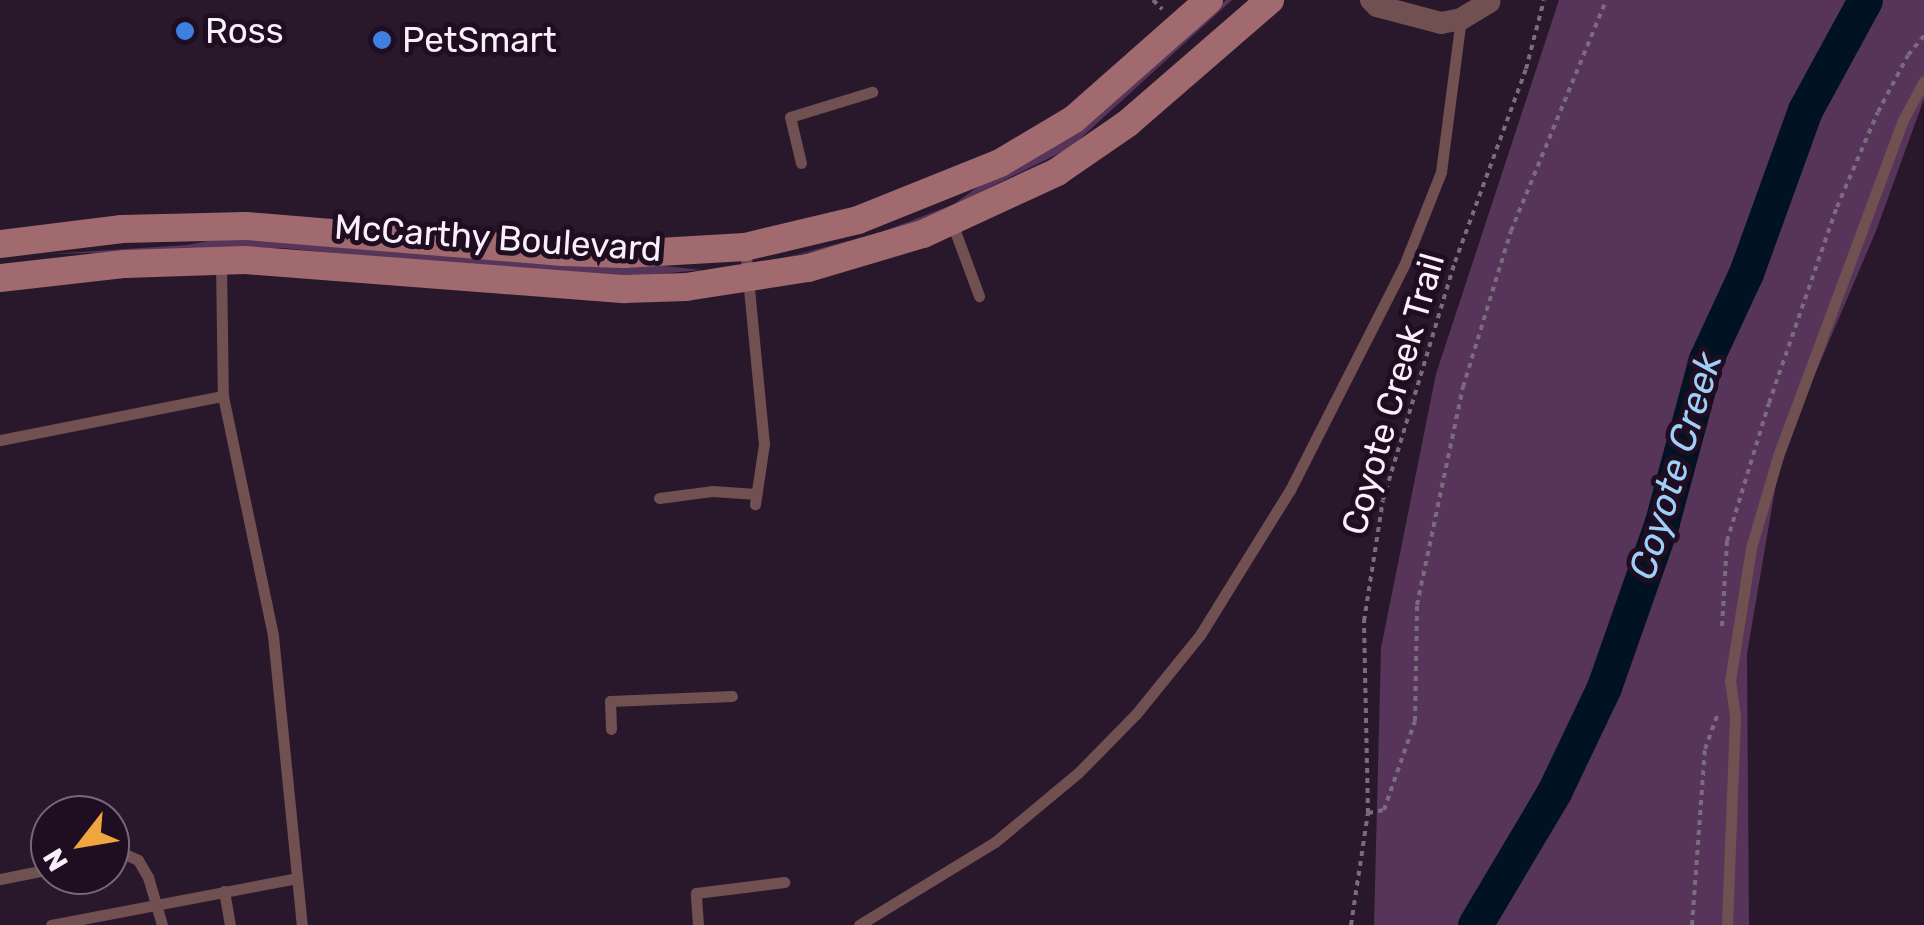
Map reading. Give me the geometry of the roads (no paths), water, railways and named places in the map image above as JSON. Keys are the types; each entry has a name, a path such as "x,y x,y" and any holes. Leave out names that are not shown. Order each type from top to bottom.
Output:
{"main road":[{"name":"McCarthy Boulevard","path":"0,244 122,230 246,226 372,233 563,252 624,254 745,246 858,220 1000,163 1074,118 1210,0"},
{"name":"McCarthy Boulevard","path":"0,278 125,264 222,261 369,267 562,287 686,287 749,279 868,253 1016,194 1094,148 1270,0"}],"street":[{"path":"1372,0 1377,6 1404,5 1441,22 1461,19 1490,1"}],"lane":[{"path":"860,925 995,842 1079,772 1136,714 1200,635 1290,490 1404,263 1441,172 1461,19"},
{"path":"1727,925 1735,716 1730,681 1751,548 1784,437 1903,120 1924,81"},
{"path":"801,162 790,117 872,92"},
{"path":"952,222 979,296"},
{"path":"659,498 712,491 755,499 764,444 745,246"},
{"path":"222,261 222,396 273,636 302,925"},
{"path":"0,440 222,396"},
{"path":"611,729 610,702 732,696"},
{"path":"130,856 138,860 158,903 162,925"},
{"path":"0,879 30,874"},
{"path":"52,925 297,878"},
{"path":"698,925 696,893 784,882"},
{"path":"224,891 230,925"}],"waterway":[{"name":"Coyote Creek","path":"1475,925 1554,792 1604,687 1662,522 1706,359 1746,273 1805,110 1865,0"}],"place":[{"name":"Ross","path":"185,31"},
{"name":"PetSmart","path":"382,40"}]}
